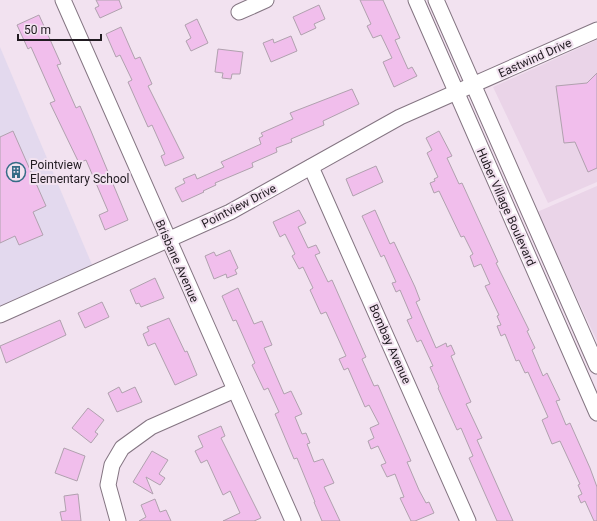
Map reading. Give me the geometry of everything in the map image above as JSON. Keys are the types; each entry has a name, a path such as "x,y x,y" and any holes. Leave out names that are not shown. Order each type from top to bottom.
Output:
{"street":[{"name":"Brisbane Avenue","path":"63,0 293,521"},
{"path":"239,12 266,0"},
{"name":"Huber Village Boulevard","path":"416,0 597,413"},
{"name":"Huber Village Boulevard","path":"436,0 597,366"},
{"name":"Eastwind Drive","path":"473,85 597,30"},
{"name":"Pointview Drive","path":"0,316 230,212 400,117 473,85"},
{"name":"Bombay Avenue","path":"311,167 468,521"},
{"path":"118,521 108,485 112,465 122,448 151,427 235,390"}],"shaded area":[{"path":"597,40 597,182 548,203 493,87"},
{"path":"0,47 93,267 0,308"},
{"path":"597,186 597,341 537,212"}],"building":[{"path":"96,0 119,0 122,8 100,18 95,8 99,6"},
{"path":"360,0 383,0 400,38 395,40 408,69 412,67 417,76 394,87 383,62 392,58 381,35 373,38 367,26 371,24"},
{"path":"319,5 325,19 314,24 316,28 301,35 293,17"},
{"path":"39,15 61,64 57,65 76,108 80,106 128,220 105,230 99,215 108,211 86,160 79,163 50,103 55,101 31,47 28,49 17,25"},
{"path":"197,19 208,43 191,51 186,41 191,38 185,25"},
{"path":"121,27 135,59 140,57 152,84 148,86 184,158 165,166 161,156 165,154 152,125 148,127 128,82 132,80 120,55 116,57 106,34"},
{"path":"291,36 297,51 271,62 263,43 273,39 274,43"},
{"path":"218,49 243,52 240,74 232,74 231,79 222,78 223,73 215,72"},
{"path":"597,73 597,168 588,172 575,142 564,143 556,86 587,83"},
{"path":"352,89 359,104 323,121 324,125 291,139 292,142 276,148 277,152 252,163 253,167 215,183 216,185 203,191 204,192 182,202 175,188 185,183 183,179 195,174 197,179 224,167 221,162 261,144 259,138 263,136 261,133 293,119 290,113"},
{"name":"Pointview Elementary School","path":"13,131 46,206 33,212 43,235 19,245 15,236 0,243 0,137"},
{"path":"439,131 452,156 447,158 459,184 462,183 498,262 496,263 529,330 527,331 535,348 532,350 543,376 547,373 560,400 556,401 566,425 570,423 590,468 597,487 597,521 594,521 585,501 581,503 578,496 582,494 578,485 580,484 560,441 552,444 542,420 548,417 528,372 525,373 519,360 516,361 505,334 501,336 497,326 501,325 497,316 499,315 485,286 490,284 481,264 474,267 470,256 473,254 464,236 461,237 439,191 434,193 430,183 435,181 434,179 438,177 427,153 432,150 426,138"},
{"path":"376,166 383,182 353,196 346,179"},
{"path":"299,210 306,223 298,227 308,248 316,245 320,253 315,255 328,282 332,280 366,357 362,359 374,386 378,385 411,461 407,462 419,490 426,503 429,502 434,513 415,521 411,521 400,498 404,497 395,474 387,477 381,465 386,463 378,446 371,449 368,441 374,438 370,428 379,424 369,405 365,407 348,368 344,370 339,359 346,356 326,312 321,314 310,290 313,288 303,267 299,269 292,256 295,254 285,234 280,237 273,222"},
{"path":"375,210 390,244 394,242 415,287 420,300 416,302 436,348 446,343 447,347 451,345 455,354 451,356 471,402 466,404 482,438 477,440 513,521 497,521 469,458 473,456 461,428 457,430 430,367 433,366 421,340 417,342 407,320 412,318 400,290 396,292 392,283 396,282 384,255 381,257 362,216"},
{"path":"230,250 238,268 235,270 237,274 227,278 226,274 214,279 205,256 214,252 216,256"},
{"path":"155,278 164,298 141,307 139,303 136,304 130,290"},
{"path":"238,288 254,324 262,321 272,345 264,348 284,394 291,391 302,414 295,417 302,434 306,433 310,443 307,444 314,462 323,459 334,483 324,487 340,521 322,521 297,458 294,459 275,414 279,412 268,388 264,390 252,365 255,363 236,320 233,321 222,296"},
{"path":"102,302 109,317 85,328 78,313"},
{"path":"169,318 185,352 187,351 197,375 175,385 155,343 148,346 143,334 149,331 147,327"},
{"path":"60,320 66,335 6,363 0,346"},
{"path":"119,387 122,393 135,387 142,402 117,412 108,393"},
{"path":"88,408 104,420 95,432 98,434 91,443 72,428"},
{"path":"221,426 225,436 221,438 261,518 254,521 223,521 240,513 230,491 223,495 207,460 201,463 195,451 203,447 198,436"},
{"path":"64,448 85,456 77,481 55,473"},
{"path":"152,451 168,460 159,474 165,478 160,485 146,477 153,494 133,482"},
{"path":"78,494 81,521 62,521 60,512 66,511 64,496"},
{"path":"155,499 160,512 166,510 171,521 139,521 146,517 141,505"}],"place":[{"name":"Pointview Elementary School","path":"16,172"}]}
